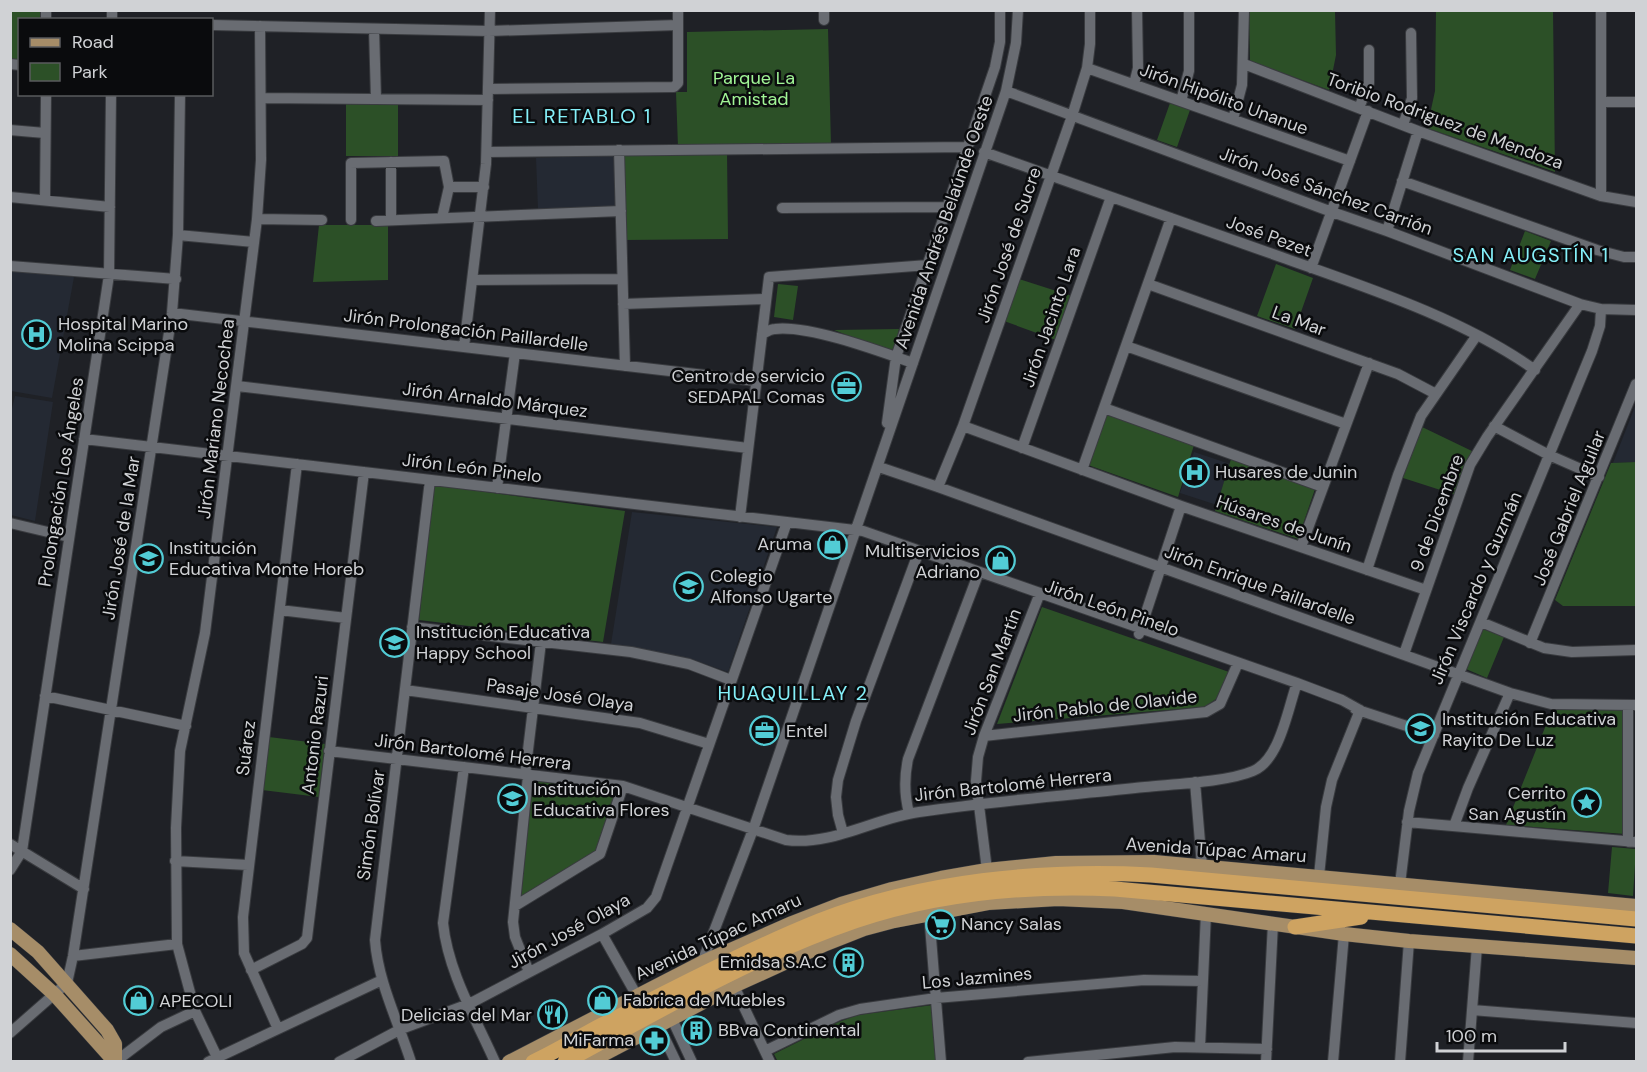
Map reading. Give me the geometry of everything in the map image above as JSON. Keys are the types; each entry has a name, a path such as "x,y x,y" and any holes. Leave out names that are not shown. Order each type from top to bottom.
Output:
{"highway":[{"name":"Avenida Túpac Amaru","path":"565,1062 656,1018 691,974 856,908 912,894 962,885 1057,874 1151,875 1636,920"},
{"name":"Avenida Túpac Amaru","path":"533,1062 675,995 729,975 855,921 917,905 989,893 1056,888 1115,889 1636,936"},
{"path":"1295,927 1388,914"}],"main road":[{"name":"Avenida Túpac Amaru","path":"508,1062 637,996 691,974 703,962 769,932 849,902 917,883 987,870 1056,863 1154,862 1636,906"},
{"name":"Avenida Túpac Amaru","path":"597,1060 656,1018 671,1017 798,956 864,929 929,913 988,903 1058,899 1123,902 1409,941 1636,958"},
{"path":"10,929 38,952 108,1030 115,1044 115,1062"},
{"path":"10,954 55,995 115,1062"}],"street":[{"path":"464,347 487,152 490,10"},
{"path":"261,98 376,99 674,87 678,83 678,10"},
{"name":"Avenida Andrés Belaúnde Oeste","path":"703,962 754,827 855,530 879,467 885,441 896,357 995,67 1000,42 1000,10"},
{"name":"Avenida Andrés Belaúnde Oeste","path":"885,441 1006,91 1016,43 1018,10"},
{"name":"Jirón José de Sucre","path":"938,487 963,426 1072,116 1087,68 1090,10"},
{"path":"1134,84 1138,68 1137,10"},
{"path":"1181,101 1189,70 1189,10"},
{"path":"1233,119 1242,85 1244,10"},
{"path":"1601,10 1601,196"},
{"path":"213,25 489,32 678,25"},
{"name":"Jirón Mariano Necochea","path":"213,1059 195,1011 177,944 176,861 180,752 205,633 257,219 261,160 260,26"},
{"path":"374,29 376,99"},
{"path":"1404,125 1412,98 1411,33"},
{"path":"1311,268 1350,161 1369,83 1369,50"},
{"name":"Toribio Rodriguez de Mendoza","path":"1244,64 1418,131 1601,196 1636,202"},
{"name":"Jirón Hipólito Unanue","path":"1087,68 1350,161"},
{"name":"Jirón José Sánchez Carrión","path":"1006,91 1580,304 1601,309 1636,310"},
{"path":"45,200 46,96"},
{"name":"Prolongación Los Ángeles","path":"10,870 22,851 109,275 111,96"},
{"name":"Jirón José de la Mar","path":"67,983 74,956 172,312 178,235 180,96"},
{"path":"1601,102 1636,102"},
{"path":"10,130 45,133"},
{"path":"1387,231 1418,131"},
{"path":"487,152 967,147"},
{"path":"619,150 625,366"},
{"name":"José Pezet","path":"984,152 1311,268 1444,318 1512,353 1535,370"},
{"path":"351,220 351,163 390,162 444,161 448,187 442,218"},
{"path":"390,162 391,220"},
{"path":"1402,181 1597,250 1624,257 1636,257"},
{"path":"448,187 484,187"},
{"path":"10,197 110,207"},
{"name":"Jirón Jacinto Lara","path":"1022,448 1111,197"},
{"path":"782,208 947,207"},
{"path":"376,221 621,211"},
{"path":"1082,470 1171,218"},
{"path":"257,219 322,220"},
{"path":"178,235 254,242"},
{"path":"740,517 769,278 928,265"},
{"path":"10,266 176,279"},
{"path":"472,280 622,279"},
{"name":"La Mar","path":"1148,284 1398,374 1436,394"},
{"path":"623,304 766,299"},
{"name":"9 de Dicembre","path":"1404,654 1470,465 1494,426 1580,304"},
{"name":"Jirón Viscardo y Guzmán","path":"1400,884 1407,822 1414,786 1592,351 1600,326 1601,309"},
{"name":"Jirón Prolongación Paillardelle","path":"172,312 756,381"},
{"path":"762,334 773,329 803,331 913,363"},
{"path":"1366,570 1398,475 1421,416 1477,335"},
{"path":"1126,346 1346,424"},
{"path":"497,488 515,353"},
{"path":"1301,547 1369,363"},
{"name":"José Gabriel Aguilar","path":"1530,643 1636,384"},
{"name":"Jirón Arnaldo Márquez","path":"237,386 748,448"},
{"path":"1104,408 1323,487"},
{"name":"Húsares de Junín","path":"963,426 1181,506 1426,590"},
{"path":"1494,426 1549,455 1599,477"},
{"name":"Jirón León Pinelo","path":"84,439 740,517 785,527 855,530 1237,666 1342,700 1360,710 1434,735"},
{"name":"Suárez","path":"278,1029 244,953 242,939 248,865 297,464"},
{"name":"Jirón Enrique Paillardelle","path":"879,467 1510,693 1551,704 1632,705"},
{"name":"Antonio Razuri","path":"251,970 302,944 307,938 364,472"},
{"name":"Simón Bolívar","path":"411,1062 382,980 376,959 375,940 430,480"},
{"path":"1140,632 1181,506"},
{"path":"10,523 69,537"},
{"name":"Jirón José Olaya","path":"339,1062 401,1029 469,1004 602,934 646,908 656,897 785,527"},
{"path":"843,833 837,806 838,780 856,721 918,553"},
{"path":"909,813 904,797 904,778 908,759 978,575"},
{"name":"Jirón San Martín","path":"987,870 976,781 978,757 984,736 1039,596"},
{"path":"280,610 346,618"},
{"path":"1481,622 1544,648 1572,652 1636,650"},
{"path":"412,627 631,652 688,664 731,680"},
{"path":"529,972 515,937 513,922 541,642"},
{"name":"Jirón Pablo de Olavide","path":"984,736 1206,712 1220,704 1237,666"},
{"name":"Jirón Bartolomé Herrera","path":"329,751 623,786 754,827 786,840 800,842 843,833 909,813 1195,782 1255,771 1268,759 1278,743 1296,686"},
{"name":"Pasaje José Olaya","path":"405,690 640,723 709,744"},
{"path":"1454,826 1468,788 1510,693"},
{"path":"45,696 186,726"},
{"path":"1407,822 1632,842 1632,705"},
{"path":"1319,876 1326,807 1332,780 1360,710"},
{"path":"464,767 443,923 447,950 453,968 495,1062"},
{"path":"1195,782 1202,866"},
{"path":"515,906 600,855 623,786"},
{"path":"10,844 84,889"},
{"path":"176,861 248,865"},
{"path":"929,913 941,1062"},
{"path":"1200,1047 1206,913"},
{"path":"1266,1062 1273,923"},
{"name":"Avenida Andrés Belaúnde Oeste","path":"691,974 717,927"},
{"path":"1333,1062 1344,933"},
{"path":"602,934 637,996"},
{"path":"1400,1062 1409,941"},
{"path":"74,956 177,944"},
{"path":"1468,1062 1477,946"},
{"path":"213,1059 382,980"},
{"name":"Los Jazmines","path":"765,1051 849,1011 936,998 1144,980 1203,981"},
{"path":"10,1033 67,983"},
{"path":"734,986 770,1062"},
{"path":"675,995 671,1017 692,1062"},
{"path":"1472,1010 1636,1023"},
{"path":"115,1062 161,1027 195,1011"},
{"path":"656,1018 676,1062"},
{"path":"1028,1062 1175,1047 1267,1049"}],"shaded area":[{"path":"614,155 616,208 538,210 536,158"},
{"name":"Hospital Marino Molina Scippa","path":"11,271 74,277 52,398 11,391"},
{"path":"15,396 53,402 35,521 11,515 10,417"},
{"path":"1636,404 1636,462 1613,463"},
{"path":"1194,452 1230,464 1217,505 1180,493"},
{"name":"Colegio Alfonso Ugarte","path":"632,512 777,527 728,672 688,658 611,644"}],"green space":[{"path":"10,11 41,11 41,18 18,18 18,61 11,60"},
{"path":"1249,11 1335,11 1336,55 1329,90 1250,61"},
{"path":"1436,11 1553,11 1555,172 1427,128 1435,91"},
{"name":"Parque La Amistad","path":"828,29 831,145 678,147 676,92 687,92 687,32"},
{"path":"346,103 398,103 398,156 346,156"},
{"path":"1170,103 1190,110 1177,147 1157,140"},
{"path":"727,151 728,239 624,240 622,152"},
{"path":"319,225 388,225 388,280 313,282"},
{"path":"1525,231 1551,241 1535,279 1510,270"},
{"path":"1276,264 1313,278 1295,329 1257,316"},
{"path":"1019,279 1072,296 1056,340 1004,321"},
{"path":"778,284 798,286 793,320 774,317"},
{"path":"899,329 893,353 834,330"},
{"path":"1109,414 1194,445 1178,497 1088,465 1105,415"},
{"path":"1420,426 1474,452 1456,495 1400,477"},
{"path":"1231,459 1315,489 1298,539 1215,511"},
{"path":"1636,462 1636,606 1563,606 1555,600 1611,463"},
{"path":"434,485 625,511 603,642 419,620"},
{"path":"1042,607 1229,672 1216,699 1204,707 997,724"},
{"path":"1483,629 1504,637 1487,678 1466,669"},
{"path":"1623,709 1625,834 1506,825 1552,710"},
{"path":"269,737 325,744 319,797 262,790"},
{"path":"532,779 617,790 598,850 519,899"},
{"path":"1612,847 1636,849 1633,896 1608,893"},
{"path":"933,1005 937,1061 778,1062 774,1054 836,1023 858,1015"}],"place":[{"name":"Hospital Marino Molina Scippa","path":"37,334"},
{"name":"Centro de servicio SEDAPAL Comas","path":"846,386"},
{"name":"Husares de Junin","path":"1194,472"},
{"name":"Aruma","path":"833,544"},
{"name":"Institución Educativa Monte Horeb","path":"148,558"},
{"name":"Multiservicios Adriano","path":"1001,561"},
{"name":"Colegio Alfonso Ugarte","path":"689,586"},
{"name":"Institución Educativa Happy School","path":"395,642"},
{"name":"Institución Educativa Rayito De Luz","path":"1421,729"},
{"name":"Entel","path":"765,731"},
{"name":"Institución Educativa Flores","path":"512,799"},
{"name":"Cerrito San Agustín","path":"1587,803"},
{"name":"Nancy Salas","path":"940,924"},
{"name":"Emidsa S.A.C","path":"848,962"},
{"name":"Fabrica de Muebles","path":"602,1000"},
{"name":"APECOLI","path":"138,1001"},
{"name":"Delicias del Mar","path":"553,1015"},
{"name":"BBva Continental","path":"697,1030"},
{"name":"MiFarma","path":"655,1040"}],"district":[{"name":"EL RETABLO 1","path":"582,116"},
{"name":"SAN AUGSTÍN 1","path":"1531,255"},
{"name":"HUAQUILLAY 2","path":"793,693"}]}
